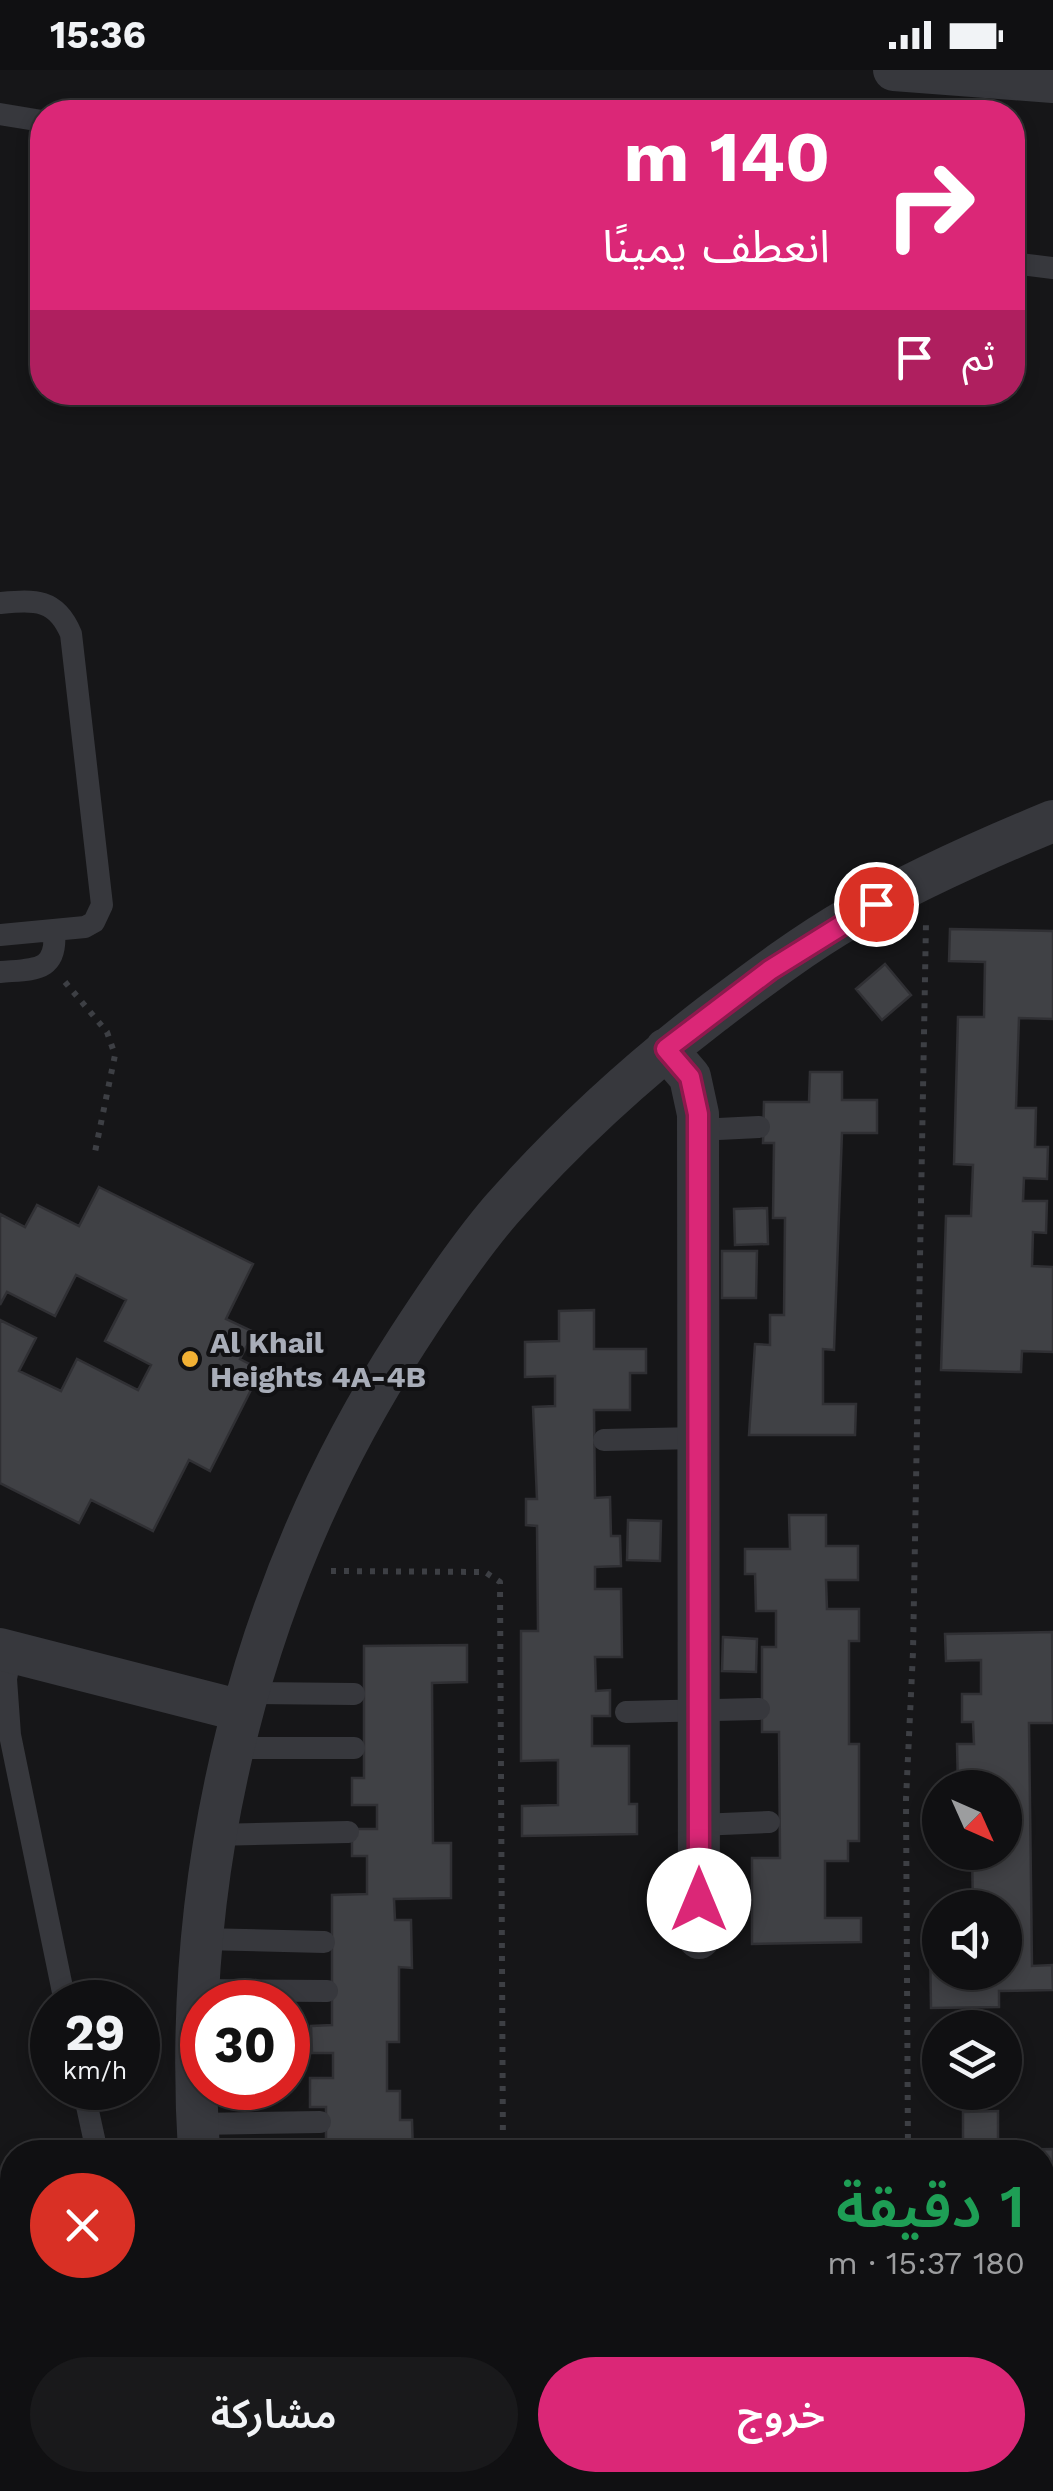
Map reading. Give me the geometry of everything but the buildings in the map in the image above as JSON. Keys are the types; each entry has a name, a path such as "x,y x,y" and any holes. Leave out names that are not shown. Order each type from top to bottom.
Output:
{"street":[{"path":"894,70 1053,82"},
{"path":"198,1980 214,1835 240,1717 288,1571 330,1475 380,1383 436,1296 499,1212 563,1143 666,1049 770,970 850,918 927,876 1053,821"},
{"path":"666,1049 690,1077 696,1095 698,1130 699,1938"},
{"path":"6,1651 240,1717"},
{"path":"198,2110 198,2138"}],"lane":[{"path":"0,114 30,119"},
{"path":"1025,265 1053,268"},
{"path":"0,603 37,601 52,607 64,618 71,634 102,906 94,922 85,927 0,934"},
{"path":"0,972 41,968 55,945 54,931"},
{"path":"698,1130 759,1127"},
{"path":"604,1440 698,1438"},
{"path":"6,1651 10,1735 61,1980"},
{"path":"240,1717 354,1694"},
{"path":"626,1712 759,1709"},
{"path":"240,1717 354,1748"},
{"path":"699,1825 769,1822"},
{"path":"214,1835 348,1832"},
{"path":"201,1940 324,1942"},
{"path":"310,1991 327,1991"},
{"path":"87,2110 94,2140"},
{"path":"198,2138 320,2122"}],"path":[{"path":"908,2140 906,1799 913,1652 927,876"},
{"path":"48,962 112,1043 114,1068 95,1152"},
{"path":"288,1571 484,1572 500,1582 503,2140"}],"place":[{"name":"Al Khail Heights 4A-4B","path":"190,1359"}],"route":[{"path":"699,1900 698,1114 690,1077 666,1049 770,970 876,904"}]}
